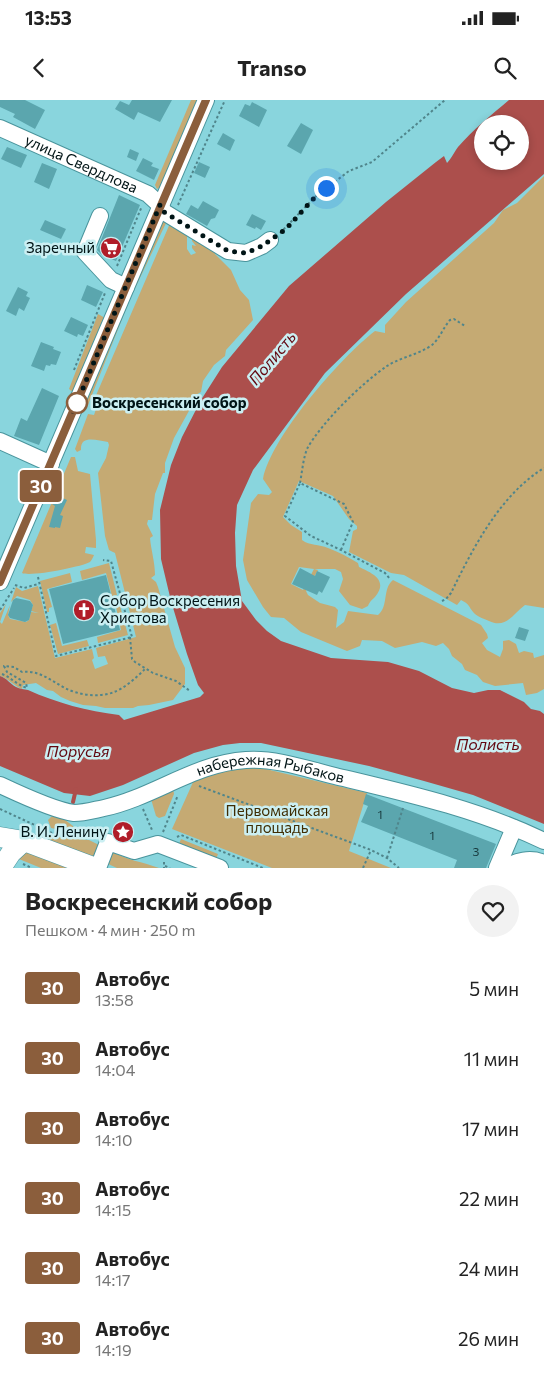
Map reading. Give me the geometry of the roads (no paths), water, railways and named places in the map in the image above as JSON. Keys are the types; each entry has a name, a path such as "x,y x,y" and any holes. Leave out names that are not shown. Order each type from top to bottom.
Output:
{"main road":[{"path":"0,837 24,841 97,868"},
{"path":"9,865 11,853 24,841"}],"street":[{"path":"7,584 50,464 206,100"},
{"name":"улица Свердлова","path":"0,128 148,194 160,205 164,212 228,251 246,253 270,240"},
{"path":"100,216 84,252 111,280 126,287"},
{"path":"0,441 50,464"},
{"name":"набережная Рыбаков","path":"0,785 62,810 74,813 88,812 115,806 138,798 196,771 217,764 256,760 291,766 464,809 514,828 544,842"},
{"path":"497,868 514,828"},
{"path":"97,868 108,842 134,851 158,844 220,868"},
{"path":"503,868 517,861 537,860 544,863"}],"water":[{"path":"509,100 544,100 544,174 406,294 325,373 253,470 237,505 235,533 236,566 242,601 256,620 281,641 331,658 388,662 419,671 452,688 474,693 500,690 524,702 531,709 544,714 544,824 473,795 369,766 261,743 223,745 194,753 123,785 90,796 64,793 0,766 0,676 18,688 72,706 119,715 124,720 200,697 204,693 198,685 187,654 161,559 160,510 171,465 182,437 201,400 222,367 289,286 386,202 444,156 447,163 458,147 474,131 474,170 529,170 529,115 491,115"}],"waterway":[{"path":"73,802 76,789"}],"place":[{"name":"Заречный","path":"111,248"},
{"name":"Воскресенский собор","path":"77,403"},
{"name":"Собор Воскресения Христова","path":"84,610"},
{"name":"В. И. Ленину","path":"123,832"}],"water label":[{"name":"Полисть","path":"272,358"},
{"name":"Полисть","path":"488,744"},
{"name":"Порусья","path":"78,751"}],"park label":[{"name":"Первомайская площадь","path":"277,820"}]}
